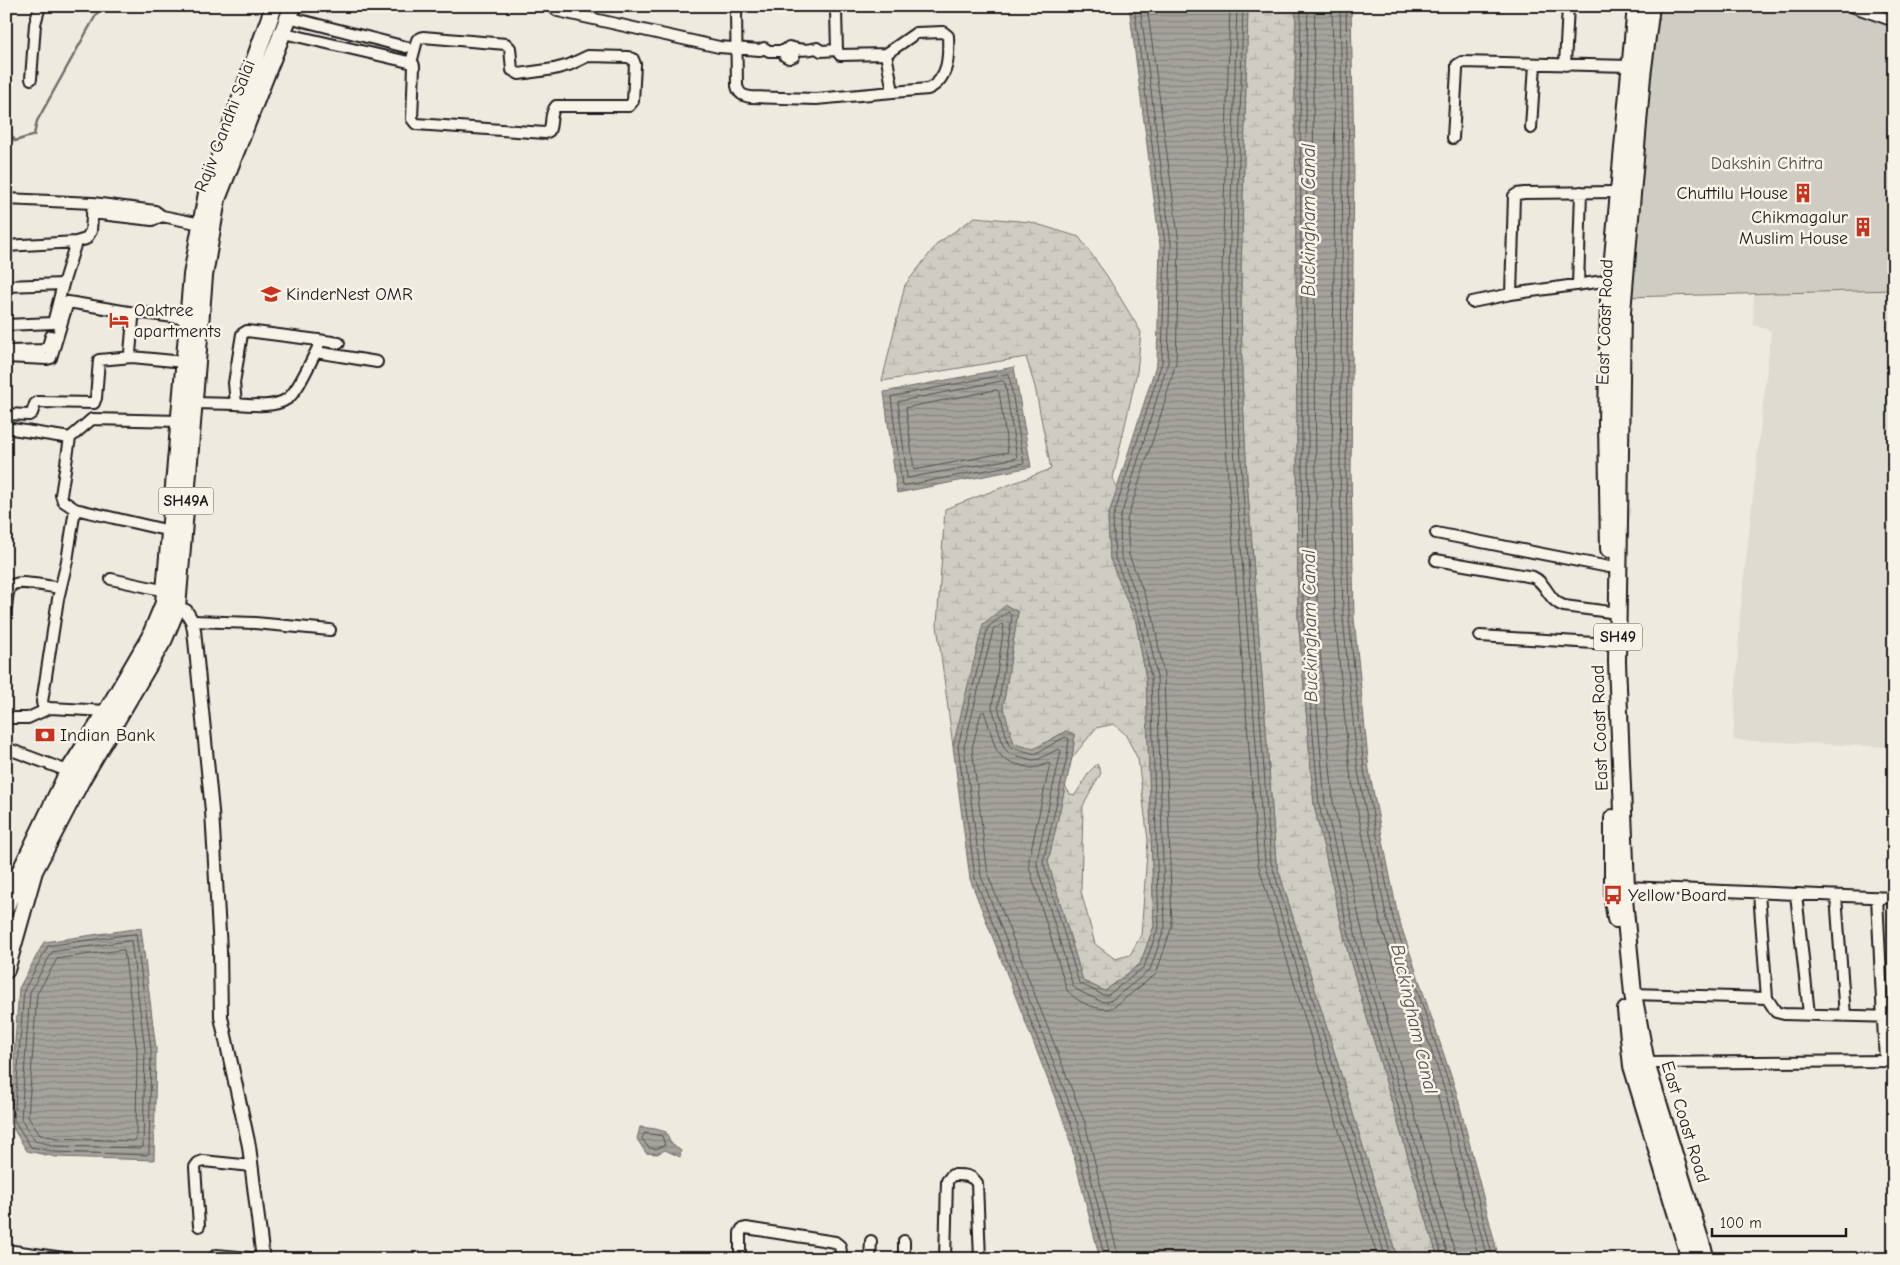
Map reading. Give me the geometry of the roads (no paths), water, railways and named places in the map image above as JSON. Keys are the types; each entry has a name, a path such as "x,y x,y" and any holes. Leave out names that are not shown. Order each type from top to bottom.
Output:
{"main road":[{"name":"Rajiv Gandhi Salai","path":"6,970 34,871 76,774 107,711 169,601 170,531 184,362 192,275 201,224 207,193 274,6"},
{"name":"East Coast Road","path":"1636,6 1611,280 1616,302 1617,662 1626,887 1624,899 1632,994 1646,1063 1706,1259"},
{"name":"East Coast Road","path":"1651,6 1616,302 1607,424 1613,899 1632,1066 1690,1259"},
{"name":"Rajiv Gandhi Salai","path":"6,907 21,870 76,774 164,639 194,403 204,276 217,199 290,12"}],"street":[{"path":"31,79 35,24 40,6"},
{"path":"551,6 558,11 709,45 738,51 764,53 839,52 886,54 916,33 943,32 948,36 946,69 934,87 922,90 816,99 751,98 744,96 738,90 738,51 736,12 737,6"},
{"path":"832,6 836,12 839,52"},
{"path":"1565,65 1568,6"},
{"path":"1851,6 1894,21"},
{"path":"290,12 406,47"},
{"path":"267,27 282,33 411,63 414,66 412,119 416,124 545,133 549,131 551,113 556,106 629,106 633,102 635,64 633,59 628,57 588,56 569,65 519,74 512,70 510,48 506,44 423,37 417,40 411,63"},
{"path":"886,54 892,92"},
{"path":"1453,138 1457,65 1462,62 1630,66"},
{"path":"1531,128 1535,64"},
{"path":"1511,294 1514,196 1524,192 1618,192"},
{"path":"1578,285 1581,192"},
{"path":"6,199 92,208 155,211 162,216 201,224"},
{"path":"6,246 76,242 86,239 91,231 92,208"},
{"path":"6,351 43,350 46,348 76,242"},
{"path":"1472,302 1511,294 1611,280"},
{"path":"6,286 63,284"},
{"path":"6,357 51,358 68,302 188,319"},
{"path":"132,357 130,353 135,313"},
{"path":"6,325 54,323"},
{"path":"236,404 234,383 244,332 339,343"},
{"path":"194,403 268,404 284,401 293,393 316,352 319,344 318,340"},
{"path":"316,352 377,362"},
{"path":"6,414 29,415 38,402 94,403 99,360 132,357 184,362"},
{"path":"170,531 75,509 62,501 61,495 70,438 92,419 180,421"},
{"path":"6,428 70,438"},
{"path":"75,509 67,561 60,588 42,699 43,706 107,711"},
{"path":"1436,533 1609,567"},
{"path":"1436,560 1533,577 1541,582 1557,604 1610,612"},
{"path":"111,579 169,601 186,611 192,621 212,811 220,950 221,1017 249,1146 263,1259 216,1256 213,1259"},
{"path":"6,607 11,586 14,584 21,582 60,588"},
{"path":"192,621 255,623 330,630"},
{"path":"1480,636 1610,644"},
{"path":"6,718 28,718 50,708"},
{"path":"6,748 76,774"},
{"path":"1626,887 1894,898"},
{"path":"1759,893 1768,998 1776,1012 1780,1014 1889,1017"},
{"path":"1796,894 1809,1014"},
{"path":"1836,896 1845,1016"},
{"path":"1646,1063 1890,1061 1889,1017 1877,897"},
{"path":"1632,994 1768,998"},
{"path":"200,1226 195,1167 198,1163 203,1161 252,1166"},
{"path":"945,1259 947,1181 952,1176 958,1175 974,1178 977,1182 980,1259"},
{"path":"740,1259 740,1233 742,1229 746,1228 835,1242 840,1246 842,1259"},
{"path":"870,1259 871,1241"},
{"path":"904,1241 904,1259"},
{"path":"6,1250 71,1259"}],"water":[{"path":"1129,6 1248,6 1241,272 1242,378 1247,480 1276,862 1399,1259 1100,1259 1067,1129 970,879 953,746 983,624 1006,605 1018,612 1003,707 1014,743 1034,749 1066,731 1075,735 1072,758 1048,862 1083,981 1105,991 1140,964 1154,926 1146,678 1136,622 1110,559 1108,517 1157,362 1160,245"},
{"name":"Buckingham Canal","path":"1296,6 1351,6 1354,157 1351,472 1354,618 1369,770 1398,917 1456,1091 1499,1259 1438,1259 1348,953 1314,805 1298,616"},
{"path":"1014,367 1031,467 897,493 884,392"},
{"path":"141,928 156,1049 154,1160 56,1157 27,1151 9,1122 19,988 44,942"},
{"path":"640,1127 666,1132 670,1142 681,1151 680,1157 665,1150 657,1154 646,1153 637,1139"}],"waterway":[{"path":"6,126 15,141 34,135 37,121 101,6"}],"place":[{"name":"Chuttilu House","path":"1803,193"},
{"name":"Chikmagalur Muslim House","path":"1863,227"},
{"name":"KinderNest OMR","path":"271,294"},
{"name":"Oaktree apartments","path":"119,320"},
{"name":"Indian Bank","path":"45,735"},
{"name":"Yellow Board","path":"1613,895"}],"park label":[{"name":"Dakshin Chitra","path":"1767,163"}]}
